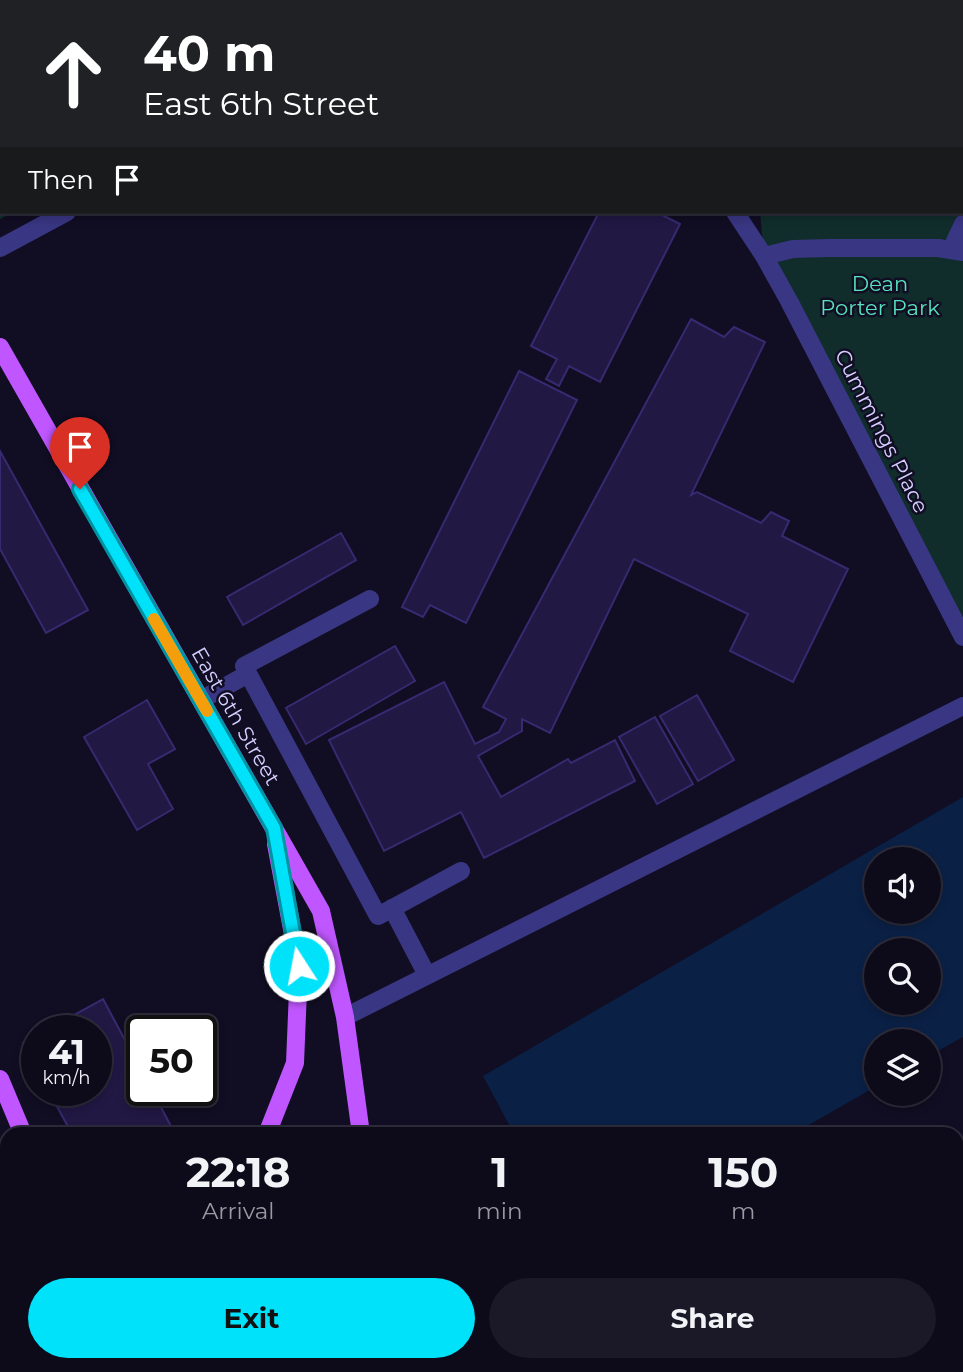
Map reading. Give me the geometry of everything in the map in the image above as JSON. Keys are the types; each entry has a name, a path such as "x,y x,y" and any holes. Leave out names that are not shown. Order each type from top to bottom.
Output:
{"main road":[{"name":"East 6th Street","path":"0,347 321,911 345,1017 360,1127"},
{"path":"270,1127 295,1063 299,966 274,828"},
{"path":"0,1079 20,1127"}],"street":[{"path":"0,248 63,214"},
{"name":"Cummings Place","path":"737,214 789,300 963,637"},
{"path":"764,256 793,249 938,248 957,251 963,224"},
{"path":"370,599 244,666 378,916 461,871"},
{"path":"201,700 248,674"},
{"path":"345,1017 963,706"},
{"path":"392,908 427,975"}],"green space":[{"name":"Dean Porter Park","path":"760,214 963,214 963,637 764,256"}],"water":[{"path":"963,797 963,1037 941,1049 941,1029 864,1029 864,1093 805,1127 510,1127 483,1076 864,855 864,924 941,924 941,847 877,847"}],"building":[{"path":"598,214 660,214 680,224 600,382 569,366 559,386 546,379 557,359 531,346"},
{"path":"691,319 724,337 734,327 765,342 691,495 697,492 761,523 771,512 789,521 782,536 848,569 793,682 730,651 748,614 634,559 550,733 522,719 522,731 478,756 501,797 568,759 571,763 615,740 635,781 484,858 461,812 384,851 329,740 444,682 475,744 499,732 506,719 483,707"},
{"path":"519,371 577,400 466,623 430,605 423,617 402,607"},
{"path":"0,451 88,610 46,633 0,549"},
{"path":"341,533 356,560 243,625 227,597"},
{"path":"395,646 415,681 306,744 286,708"},
{"path":"697,695 734,760 698,781 660,716"},
{"path":"147,700 175,749 148,764 173,809 137,830 84,737"},
{"path":"655,717 693,784 657,804 619,737"},
{"path":"103,999 112,1015 74,1015"},
{"path":"112,1016 126,1042 126,1106 160,1106 171,1127 68,1127 57,1106 112,1106"}],"slow traffic":[{"path":"154,619 207,711"}],"route":[{"path":"80,489 274,828 299,966"}]}
